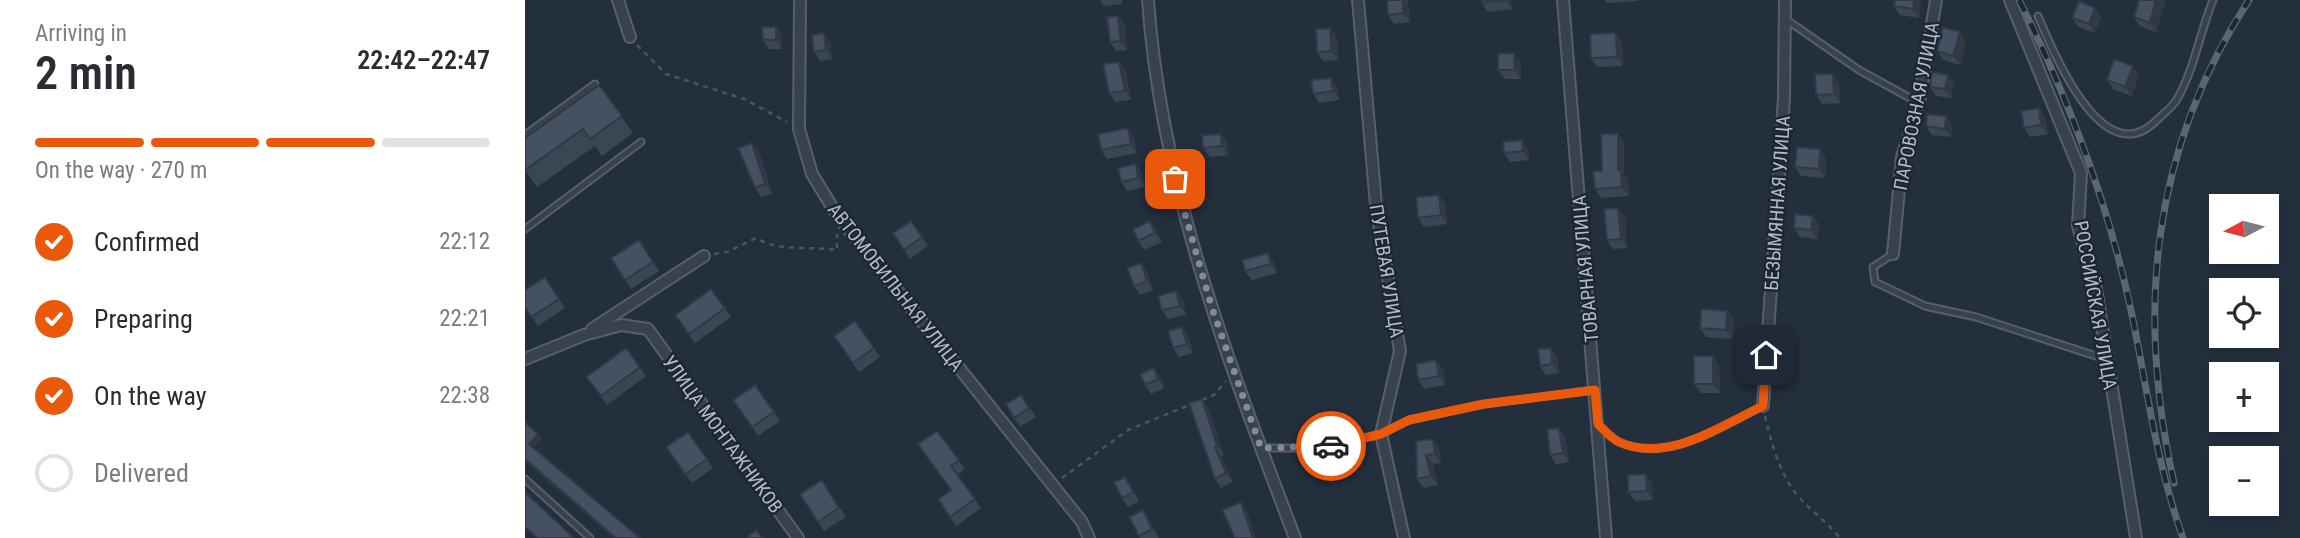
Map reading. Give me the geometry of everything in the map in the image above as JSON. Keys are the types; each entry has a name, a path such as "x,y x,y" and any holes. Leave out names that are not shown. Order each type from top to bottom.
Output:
{"street":[{"path":"618,0 629,37"},
{"name":"АВТОМОБИЛЬНАЯ УЛИЦА","path":"800,0 799,129 811,173 837,215 1082,522 1089,538"},
{"path":"1148,0 1164,135 1191,236 1234,372 1295,538"},
{"name":"ПУТЕВАЯ УЛИЦА","path":"1358,0 1376,205 1400,351 1381,434 1404,538"},
{"name":"ТОВАРНАЯ УЛИЦА","path":"1563,0 1606,538"},
{"name":"БЕЗЫМЯННАЯ УЛИЦА","path":"1763,406 1784,98 1785,0"},
{"name":"ПАРОВОЗНАЯ УЛИЦА","path":"1893,254 1902,157 1919,103 1937,0"},
{"name":"РОССИЙСКАЯ УЛИЦА","path":"2010,0 2081,173 2078,226 2095,288 2136,538"},
{"path":"525,359 584,335 704,256"},
{"name":"УЛИЦА МОНТАЖНИКОВ","path":"584,335 621,325 648,329 798,538"}],"lane":[{"path":"2038,16 2064,74 2083,103 2114,132 2137,134 2150,128 2175,102 2214,0"},
{"path":"1784,18 1859,71 1919,103"},
{"path":"525,135 595,84"},
{"path":"525,229 641,142"},
{"path":"1893,254 1874,267 1875,282 1925,306 1976,317 2105,359"},
{"path":"1261,448 1325,447 1381,434 1409,420 1484,404 1595,390"},
{"path":"1598,424 1617,441 1649,450 1678,446 1763,406"},
{"path":"525,479 590,538"}],"path":[{"path":"629,37 666,74 744,99 799,129"},
{"path":"704,256 727,252 756,238 770,246 810,246 837,250 837,215"},
{"path":"1049,480 1065,478 1140,424 1215,395 1234,372"},
{"path":"1763,406 1772,447 1797,495 1822,516 1840,538"}],"building":[{"path":"1387,0 1403,0 1403,13 1388,15"},
{"path":"1482,0 1506,0 1482,3"},
{"path":"1895,0 1914,0 1913,9 1894,6"},
{"path":"2139,0 2156,0 2150,23 2134,17"},
{"path":"2079,1 2095,8 2089,24 2072,18"},
{"path":"1118,16 1121,41 1110,42 1107,17"},
{"path":"762,27 776,27 776,40 763,40"},
{"path":"1943,27 1960,32 1953,56 1937,51"},
{"path":"1330,28 1331,51 1317,52 1316,29"},
{"path":"824,33 826,50 814,52 812,35"},
{"path":"1616,33 1617,57 1591,58 1590,34"},
{"path":"1514,53 1515,70 1498,70 1498,54"},
{"path":"2114,59 2133,66 2125,87 2107,80"},
{"path":"1119,62 1125,91 1109,93 1103,64"},
{"path":"1932,72 1948,75 1945,89 1930,87"},
{"path":"1815,74 1833,74 1834,94 1816,95"},
{"path":"1331,78 1333,91 1313,94 1311,80"},
{"path":"599,85 622,116 590,139 583,129 525,170 525,138"},
{"path":"2039,108 2041,125 2024,128 2021,111"},
{"path":"1927,114 1946,116 1945,129 1926,126"},
{"path":"1128,128 1131,144 1101,150 1098,134"},
{"path":"1221,134 1222,146 1203,148 1202,135"},
{"path":"1601,134 1618,134 1618,170 1621,170 1622,187 1595,189 1593,171 1602,171"},
{"path":"1522,140 1523,151 1504,153 1503,142"},
{"path":"752,143 765,184 755,188 738,148"},
{"path":"1797,147 1820,149 1819,169 1795,167"},
{"path":"1136,164 1138,178 1121,182 1118,168"},
{"path":"1439,195 1441,215 1418,218 1416,197"},
{"path":"1618,208 1621,239 1607,240 1604,209"},
{"path":"1795,214 1813,216 1811,230 1794,228"},
{"path":"911,221 922,237 904,250 893,233"},
{"path":"1150,221 1155,233 1138,241 1133,229"},
{"path":"639,240 653,262 625,280 611,258"},
{"path":"1268,253 1271,264 1245,271 1242,260"},
{"path":"1141,263 1147,281 1134,286 1127,268"},
{"path":"545,277 559,299 531,317 525,307 525,290"},
{"path":"711,289 725,308 689,334 675,315"},
{"path":"1176,291 1180,306 1162,310 1158,296"},
{"path":"1701,309 1727,311 1726,330 1700,328"},
{"path":"855,321 874,348 853,363 834,336"},
{"path":"1182,327 1187,344 1173,348 1168,331"},
{"path":"626,348 640,367 601,396 586,377"},
{"path":"1551,348 1552,364 1540,366 1538,349"},
{"path":"1694,356 1713,356 1713,384 1694,384"},
{"path":"1436,360 1439,376 1418,380 1416,364"},
{"path":"1154,368 1158,379 1145,385 1140,374"},
{"path":"755,385 774,412 752,427 733,400"},
{"path":"1021,395 1029,408 1014,418 1006,404"},
{"path":"1202,399 1217,446 1215,447 1226,473 1215,479 1189,403"},
{"path":"525,422 538,434 529,444 640,538 616,538 525,459"},
{"path":"1559,428 1563,453 1550,455 1547,429"},
{"path":"937,431 959,460 951,466 975,499 950,517 938,499 951,490 918,444"},
{"path":"688,432 707,459 685,474 666,447"},
{"path":"1433,439 1435,454 1426,455 1431,476 1417,479 1416,441"},
{"path":"1646,474 1647,491 1628,492 1628,475"},
{"path":"1125,477 1133,492 1122,498 1114,482"},
{"path":"822,480 839,508 818,522 800,494"},
{"path":"525,492 574,538 537,538 525,527"},
{"path":"1241,502 1253,538 1235,538 1222,510"},
{"path":"1143,510 1152,529 1139,536 1129,517"},
{"path":"756,530 763,538 746,538"}],"railway":[{"path":"2019,0 2071,114 2112,234 2132,315 2159,455 2183,538"},
{"path":"2174,483 2162,419 2156,356 2155,295 2161,234 2172,174 2191,115 2216,57 2249,0"}],"way so far":[{"path":"1175,179 1212,308 1261,448 1331,446"}],"route":[{"path":"1331,446 1381,434 1409,420 1484,404 1595,390 1598,424 1617,441 1649,450 1678,446 1763,406 1766,355"}]}
